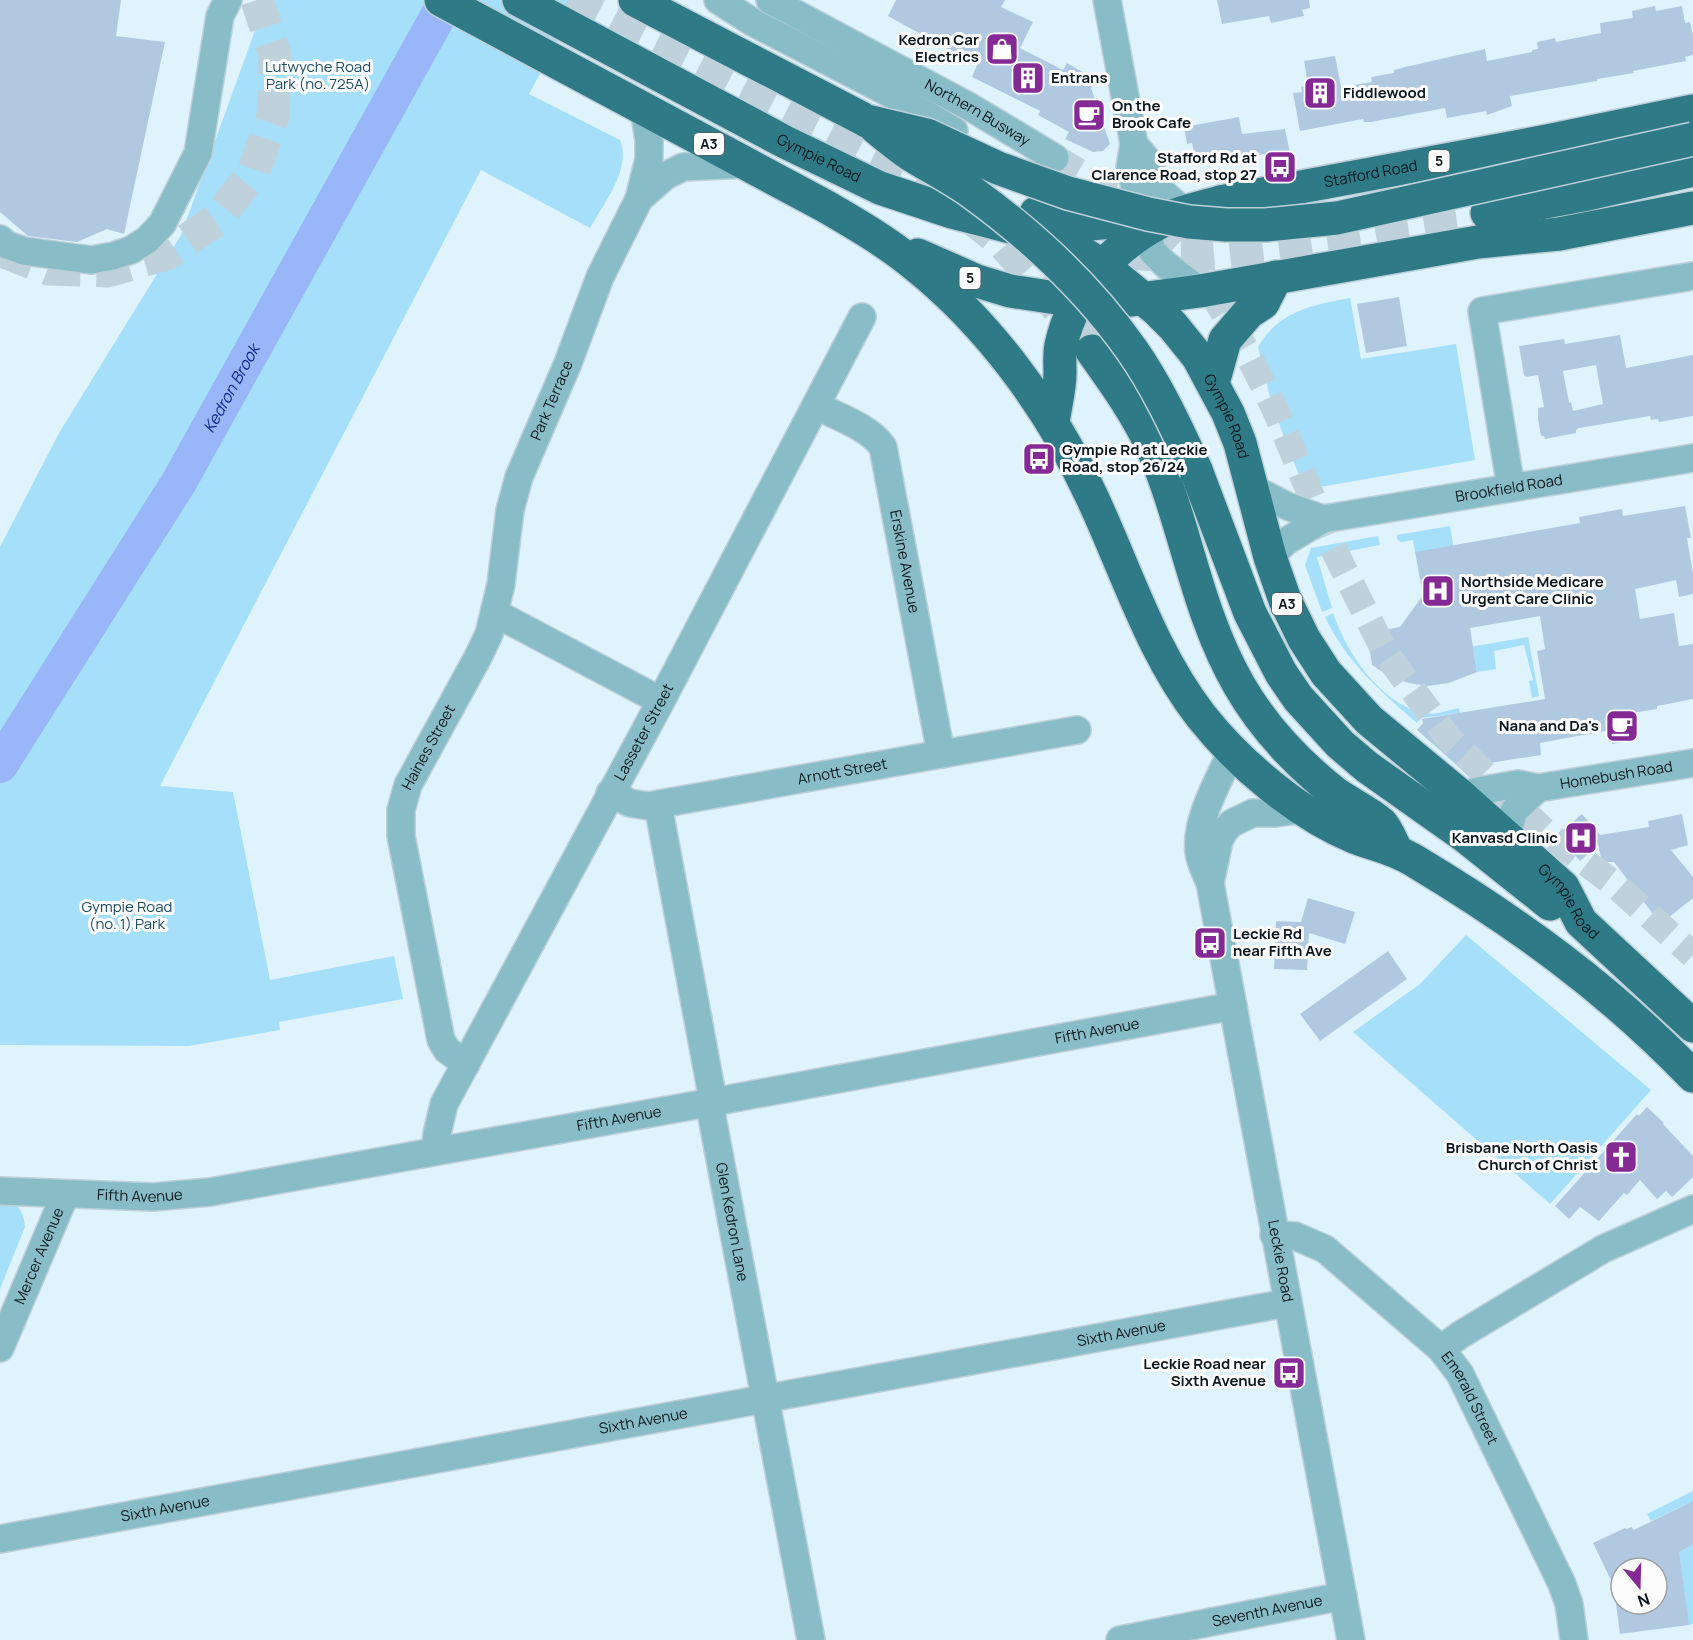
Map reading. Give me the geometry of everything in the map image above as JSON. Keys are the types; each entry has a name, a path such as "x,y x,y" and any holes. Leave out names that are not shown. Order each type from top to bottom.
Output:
{"highway":[{"name":"A3","path":"441,0 825,206 868,231 914,264 980,328 1015,368 1053,423 1091,495 1152,635 1172,675 1202,716 1232,751 1275,789 1305,809 1354,837 1396,850 1464,891 1573,967 1630,1015 1693,1076"},
{"name":"Gympie Road","path":"519,0 785,142 880,188 952,212 1066,243 1102,265 1144,299 1185,340 1213,383 1240,443 1270,557 1293,620 1326,673 1369,720 1461,796 1563,887 1581,922 1693,1026"},
{"path":"635,0 867,121 911,155 973,193 1013,225 1061,269 1109,319 1132,350 1180,434 1250,613 1281,673 1298,698 1340,744 1367,767 1466,837 1563,915 1581,922"},
{"name":"Stafford Road","path":"1053,423 1062,343 1079,299 1102,265 1146,231 1173,216 1220,202 1558,139 1693,111"},
{"path":"867,121 927,135 998,168 1068,194 1148,214 1189,222 1226,225 1266,225 1337,218 1693,139"},
{"name":"A3","path":"785,142 840,154 926,184"},
{"path":"1487,213 1588,194 1693,170"},
{"path":"1014,207 1086,219"},
{"name":"5","path":"868,231 977,281 1010,291 1079,299 1144,299 1478,242 1559,234 1693,208"},
{"path":"1213,383 1225,340 1249,312 1263,303 1276,277"},
{"path":"1092,351 1131,407 1152,449 1175,512 1204,607 1226,662 1240,686 1261,719 1292,755 1335,793 1382,824 1396,850"}],"street":[{"path":"0,239 7,245 24,251 91,260 131,250 155,232 162,224 198,153 220,16 228,0"},
{"name":"Northern Busway","path":"718,0 772,34 891,94 954,131"},
{"name":"Northern Busway","path":"770,0 970,107 1055,158"},
{"path":"1107,0 1134,144 1130,167 1152,251 1158,259 1200,291"},
{"name":"Park Terrace","path":"495,613 510,510 519,477 568,363 600,277 639,199 649,159 649,140 644,109"},
{"path":"1134,144 1148,161 1163,193 1185,212"},
{"name":"Park Terrace","path":"639,199 665,176 683,167 746,164"},
{"path":"1086,219 1102,265"},
{"path":"1511,488 1482,310 1693,276"},
{"name":"Lasseter Street","path":"435,1151 436,1134 444,1104 661,700 862,317"},
{"name":"Erskine Avenue","path":"817,406 873,436 883,447 941,754"},
{"name":"Brookfield Road","path":"1270,557 1285,542 1323,519 1693,458"},
{"name":"Brookfield Road","path":"1252,488 1287,506 1323,519"},
{"path":"495,613 661,700"},
{"name":"Haines Street","path":"466,1064 447,1050 441,1040 400,823 408,785 478,657 495,613"},
{"name":"Arnott Street","path":"610,793 639,805 658,805 1077,730"},
{"name":"Leckie Road","path":"1232,751 1202,821 1199,854 1210,883 1351,1640"},
{"name":"Homebush Road","path":"1461,796 1518,784 1538,788 1693,763"},
{"name":"Homebush Road","path":"1506,837 1514,811 1538,788"},
{"name":"Glen Kedron Lane","path":"658,805 712,1102 712,1117 811,1640"},
{"name":"Leckie Road","path":"1210,883 1219,841 1224,831 1232,823 1253,813 1305,809"},
{"name":"Fifth Avenue","path":"0,1191 64,1195 181,1196 210,1192 1233,1006"},
{"name":"Mercer Avenue","path":"0,1348 64,1195"},
{"path":"1441,1349 1460,1335 1603,1249 1693,1209"},
{"name":"Emerald Street","path":"1274,1235 1295,1236 1325,1249 1441,1349 1460,1374 1562,1584 1569,1604 1574,1640"},
{"name":"Sixth Avenue","path":"0,1539 1287,1303"},
{"name":"Seventh Avenue","path":"1120,1640 1343,1596"}],"green space":[{"name":"Gympie Road (no. 1) Park","path":"266,0 580,0 529,94 620,140 623,151 619,174 609,197 590,228 481,170 160,786 233,792 270,980 394,956 403,999 279,1022 280,1030 189,1046 0,1045 0,547 59,433 181,235"},
{"path":"1350,298 1361,359 1456,344 1475,460 1326,486 1309,488 1304,486 1270,397 1258,347 1266,335 1286,318 1310,307"},
{"path":"1450,526 1470,647 1528,637 1539,696 1532,698 1529,681 1533,680 1524,645 1494,651 1496,669 1477,672 1474,652 1465,653 1415,552 1413,540 1401,542 1397,539 1397,535"},
{"path":"1378,536 1380,545 1317,557 1332,608 1322,612 1305,565 1311,548"},
{"path":"1333,613 1346,644 1356,659 1379,687 1393,699 1427,714 1459,708 1460,713 1421,718 1417,723 1365,675 1343,648 1325,617"},
{"path":"1466,935 1651,1090 1550,1204 1353,1032 1420,984"},
{"path":"0,1188 20,1210 25,1227 0,1289"},
{"path":"1693,1491 1693,1501 1651,1521 1647,1514"},
{"path":"1693,1545 1693,1624 1689,1625 1669,1589 1669,1557"}],"building":[{"path":"0,0 121,0 116,36 165,42 124,234 107,229 77,242 28,236 0,212"},
{"path":"896,0 1005,0 1001,7 1033,22 1020,48 1063,70 1067,63 1095,79 1091,88 1110,144 1103,151 1093,152 1065,139 1069,132 1038,115 1040,111 972,77 977,65 888,16"},
{"path":"1217,0 1309,0 1310,8 1302,10 1304,16 1271,23 1269,16 1222,24"},
{"path":"1655,6 1656,11 1682,6 1685,23 1690,22 1693,36 1693,55 1685,57 1686,61 1597,79 1597,81 1510,96 1512,106 1487,115 1486,111 1447,118 1445,108 1371,122 1364,122 1363,119 1300,131 1293,93 1302,92 1301,87 1308,85 1304,61 1335,56 1341,87 1372,82 1371,77 1394,73 1394,70 1485,49 1487,61 1532,52 1538,49 1537,42 1555,38 1556,42 1601,33 1600,23 1633,18 1632,11"},
{"path":"1239,117 1242,134 1285,129 1290,153 1265,158 1264,154 1221,163 1219,154 1195,159 1192,143 1187,144 1184,127"},
{"path":"1399,297 1407,346 1366,353 1357,304"},
{"path":"1620,335 1626,368 1693,355 1693,416 1659,422 1658,419 1651,420 1650,416 1579,428 1576,433 1545,439 1541,436 1538,419 1538,408 1544,407 1538,375 1526,377 1524,375 1519,346 1564,339 1565,344","holes":["1596,365 1603,404 1573,411 1571,402 1569,403 1563,371"]},
{"path":"1685,506 1691,538 1687,538 1693,574 1693,594 1679,597 1676,580 1635,589 1640,619 1674,613 1679,646 1693,644 1693,699 1632,713 1637,740 1612,744 1610,730 1540,743 1541,755 1483,764 1483,768 1470,771 1463,764 1460,768 1417,730 1423,723 1422,719 1545,699 1537,651 1545,649 1540,616 1470,628 1477,672 1449,683 1427,686 1409,683 1389,676 1372,665 1367,633 1400,627 1423,595 1415,552 1580,523 1579,517 1622,509 1623,516"},
{"path":"1582,814 1600,835 1649,827 1648,821 1682,814 1688,845 1671,850 1693,877 1693,898 1668,918 1660,909 1653,914 1614,862 1602,862 1598,845 1580,861 1557,835"},
{"path":"1308,898 1355,912 1345,944 1309,933 1307,970 1274,969 1276,921 1301,922"},
{"path":"1388,951 1407,979 1320,1041 1300,1014"},
{"name":"Brisbane North Oasis Church of Christ","path":"1647,1107 1693,1156 1693,1177 1672,1197 1666,1191 1657,1199 1640,1180 1627,1195 1624,1193 1599,1221 1580,1207 1569,1219 1555,1206 1637,1114 1639,1116"},
{"path":"1693,1501 1693,1545 1679,1552 1689,1625 1620,1634 1618,1616 1669,1616 1669,1556 1609,1556 1609,1576 1593,1543 1625,1528 1632,1527 1633,1530"}],"waterway":[{"name":"Kedron Brook","path":"0,765 179,482 447,0"}],"tunnel":[{"path":"2,251 48,269 108,271 166,254 216,220 253,173 273,116 275,55 257,0"},
{"path":"568,0 948,191"},
{"path":"1055,158 1116,194 1183,259 1218,303 1246,350 1275,409 1333,548 1386,654 1450,740 1544,831 1614,884 1693,955"},
{"path":"1132,253 1194,255 1235,251 1487,213"},
{"path":"967,215 1002,242 1092,351"}],"place":[{"name":"Kedron Car Electrics","path":"1002,49"},
{"name":"Entrans","path":"1028,78"},
{"name":"Fiddlewood","path":"1320,93"},
{"name":"On the Brook Cafe","path":"1089,115"},
{"name":"Stafford Rd at Clarence Road, stop 27","path":"1280,167"},
{"name":"Gympie Rd at Leckie Road, stop 26/24","path":"1039,459"},
{"name":"Northside Medicare Urgent Care Clinic","path":"1438,591"},
{"name":"Nana and Da's","path":"1622,726"},
{"name":"Kanvasd Clinic","path":"1581,838"},
{"name":"Leckie Rd near Fifth Ave","path":"1210,943"},
{"name":"Brisbane North Oasis Church of Christ","path":"1621,1157"},
{"name":"Leckie Road near Sixth Avenue","path":"1289,1373"}],"park label":[{"name":"Lutwyche Road Park (no. 725A)","path":"318,76"}]}
